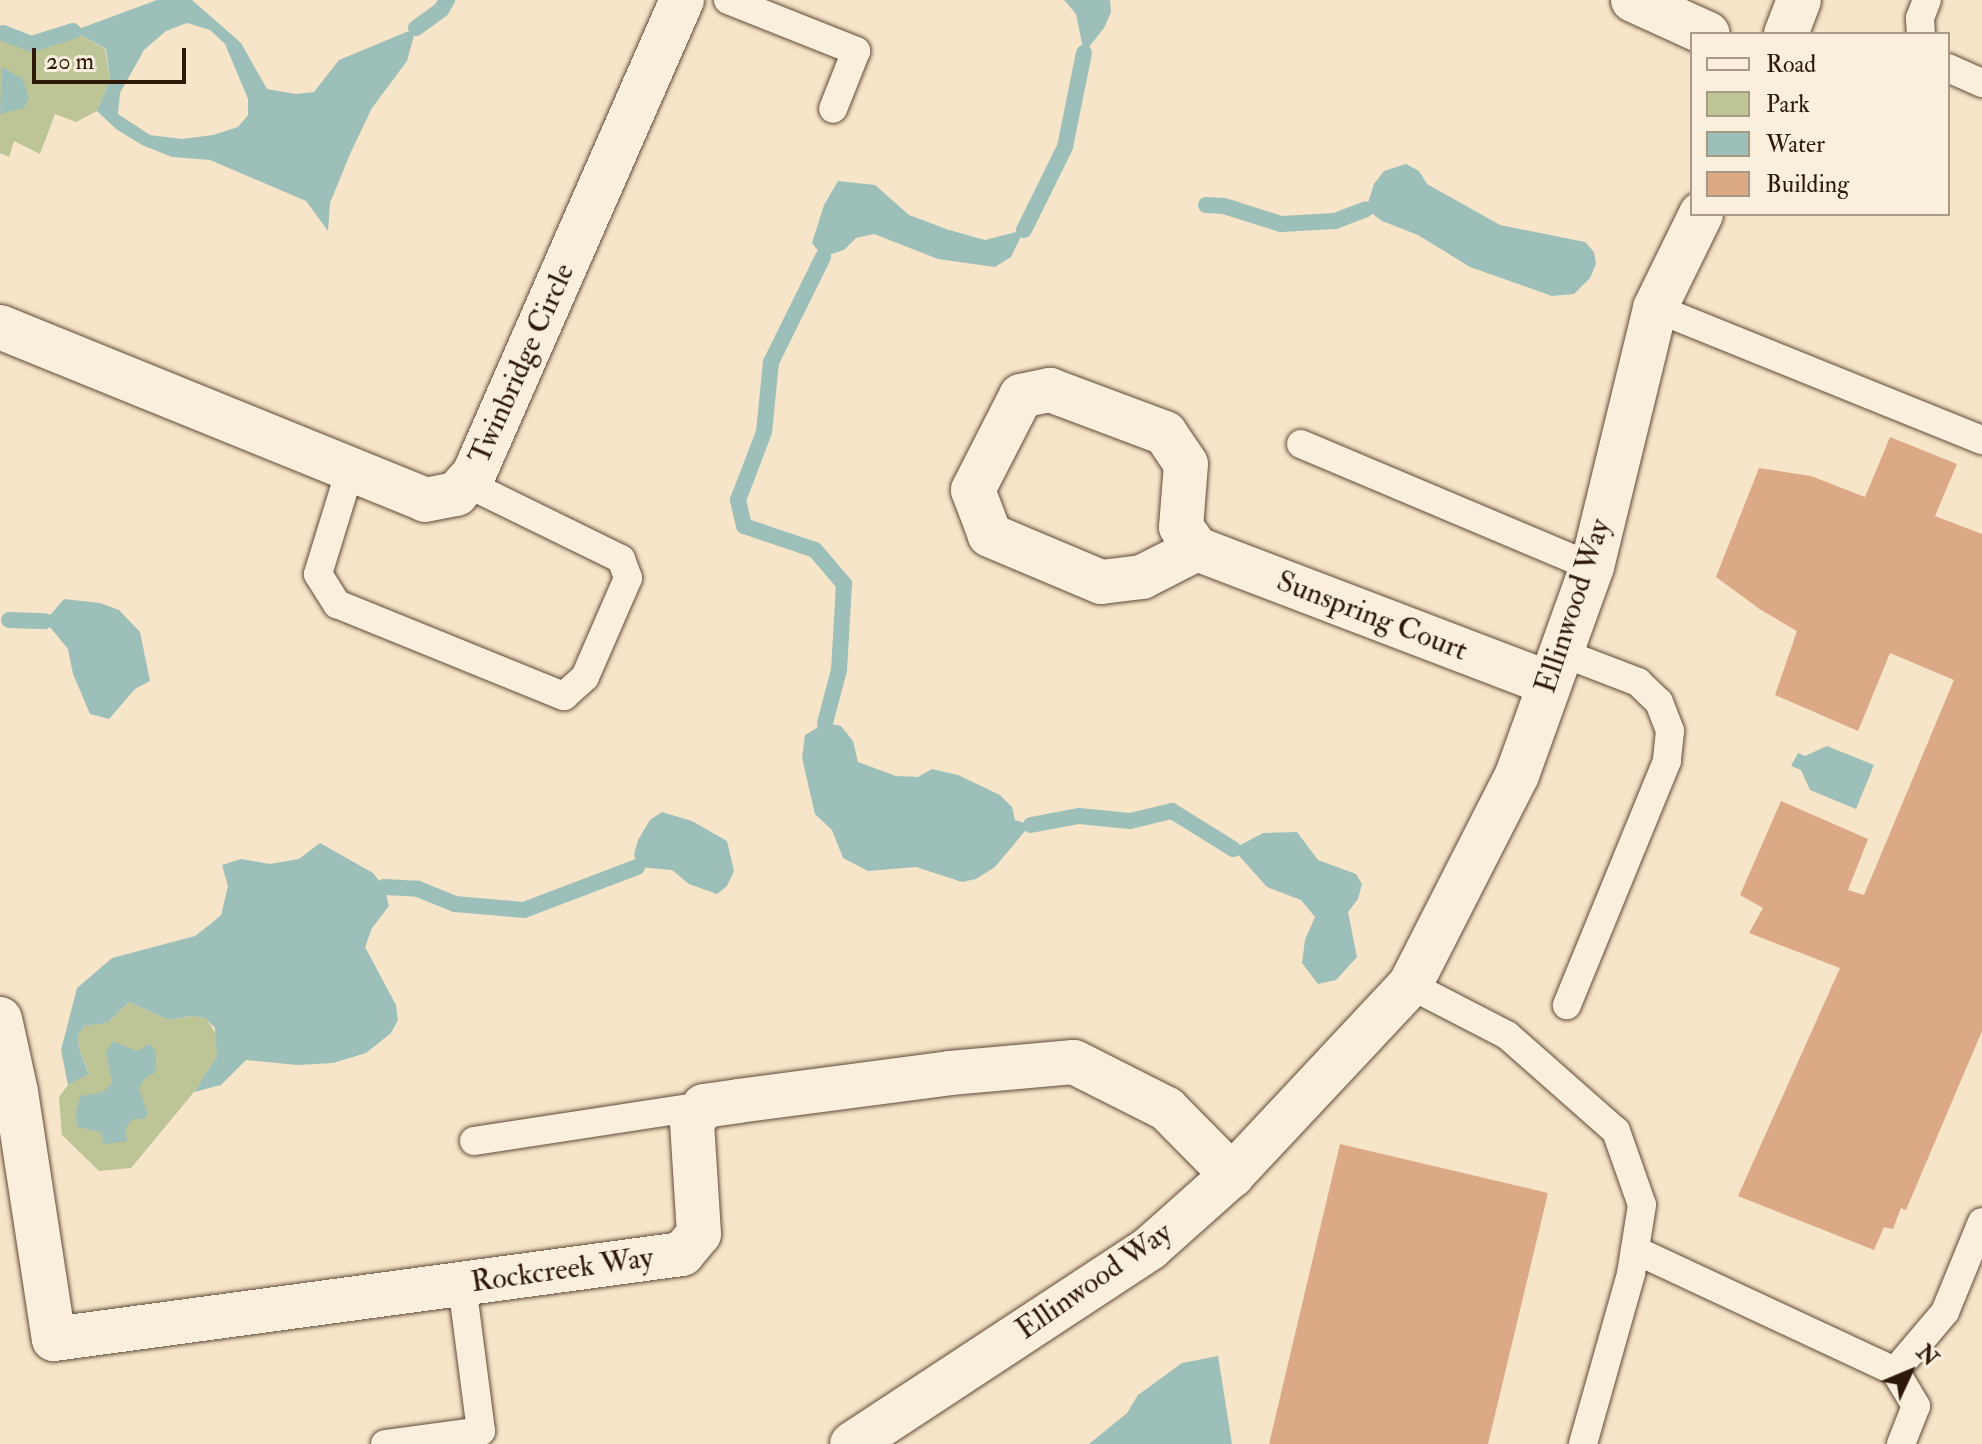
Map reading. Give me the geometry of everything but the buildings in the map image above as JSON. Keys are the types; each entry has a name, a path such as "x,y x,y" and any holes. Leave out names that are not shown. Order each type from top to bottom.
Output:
{"street":[{"name":"Twinbridge Circle","path":"0,327 425,500 456,494 474,474 682,0"},
{"path":"1633,0 1704,32"},
{"path":"1787,32 1799,0"},
{"name":"Ellinwood Way","path":"852,1444 1150,1248 1232,1175 1410,985 1517,775 1592,567 1655,308 1700,216"},
{"path":"1050,390 1165,433 1186,464 1181,527 1197,549 1142,577 1101,582 990,535 973,490 1021,396 1050,390"},
{"name":"Sunspring Court","path":"1197,549 1554,667"},
{"path":"0,1019 8,1093"},
{"path":"704,1106 950,1073 1074,1062 1167,1109 1232,1175"},
{"name":"Rockcreek Way","path":"8,1093 54,1339 682,1254 699,1234 692,1122 704,1106"}],"lane":[{"path":"728,0 856,51 833,109"},
{"path":"1921,32 1920,18 1927,0"},
{"path":"1950,69 1982,83"},
{"path":"1655,308 1982,440"},
{"path":"1301,444 1592,567"},
{"path":"350,470 318,574 337,604 564,696 585,677 628,578 621,559 466,483"},
{"path":"1554,667 1638,682 1659,702 1670,731 1667,761 1567,1005"},
{"path":"1410,985 1507,1035 1616,1131 1642,1205 1635,1250 1583,1444"},
{"path":"474,1141 704,1106"},
{"path":"1895,1371 1945,1312 1982,1222"},
{"path":"1635,1250 1895,1371 1916,1406 1901,1444"},
{"path":"385,1444 481,1431 462,1284"}],"green space":[{"path":"73,31 105,49 110,80 97,111 76,122 55,114 40,154 14,141 9,157 0,153 0,34 32,44"},
{"path":"129,1002 169,1020 192,1016 206,1018 218,1037 217,1056 194,1092 131,1168 99,1171 62,1135 59,1097 68,1085 89,1073 79,1049 78,1036 84,1026 107,1023"}],"water":[{"path":"157,0 192,0 241,43 267,89 296,94 314,92 339,60 416,28 407,61 372,108 350,154 330,203 328,231 306,201 210,160 172,157 142,145 116,129 97,111 110,80 106,49 73,31","holes":["187,23 210,30 225,44 248,99 248,115 238,127 213,135 182,139 150,135 118,114 120,93 144,50 166,31"]},
{"path":"1064,0 1110,0 1111,12 1104,28 1084,53 1076,14"},
{"path":"2,67 23,79 29,98 24,108 0,114"},
{"path":"1406,164 1419,171 1427,184 1500,225 1585,242 1594,252 1596,264 1590,278 1574,294 1552,296 1470,267 1418,235 1382,221 1366,209 1374,184 1384,171"},
{"path":"838,181 875,185 909,215 985,240 1024,230 1011,257 995,267 938,259 874,234 856,238 844,250 823,257 812,243 824,205"},
{"path":"64,599 100,603 119,610 140,632 150,681 135,689 109,719 90,714 73,674 68,649 45,621"},
{"path":"825,723 841,726 853,741 858,762 896,776 918,777 932,769 958,775 1000,795 1012,807 1015,820 1030,825 995,867 976,879 962,882 916,867 868,871 843,858 832,830 815,814 802,758 805,735"},
{"path":"1827,746 1874,765 1856,809 1810,790 1801,770 1791,766 1798,753 1805,756"},
{"path":"662,812 692,821 727,841 734,871 727,886 717,894 689,884 672,870 637,867 634,854 638,840 650,820"},
{"path":"1297,832 1318,860 1356,874 1362,884 1358,899 1348,912 1357,957 1336,980 1318,984 1302,963 1305,940 1315,917 1301,900 1267,887 1233,849 1263,833"},
{"path":"320,843 373,873 384,887 389,906 372,928 365,947 396,1005 398,1020 391,1033 366,1053 333,1063 297,1065 246,1060 221,1085 194,1092 217,1056 215,1028 205,1018 191,1016 169,1020 129,1002 107,1023 84,1026 78,1036 79,1049 89,1074 68,1085 61,1050 77,988 112,958 195,936 221,915 228,886 222,865 241,859 270,864 299,859"},
{"path":"113,1041 137,1051 150,1044 156,1052 156,1064 155,1072 143,1080 139,1089 148,1114 144,1119 132,1119 125,1129 127,1141 104,1144 101,1132 77,1127 76,1113 80,1096 103,1092 112,1083 106,1053"},
{"path":"1218,1356 1232,1444 1089,1444 1127,1413 1138,1395 1182,1363"}],"waterway":[{"path":"416,28 441,10 447,0"},
{"path":"3,33 32,44 73,31"},
{"path":"1024,230 1065,147 1084,53"},
{"path":"1206,205 1224,206 1281,224 1335,221 1366,209"},
{"path":"823,257 771,362 764,432 738,500 744,526 815,550 844,584 839,670 825,723"},
{"path":"9,620 45,621"},
{"path":"1031,825 1079,816 1130,821 1172,811 1233,849"},
{"path":"384,887 418,889 455,904 524,910 637,867"}]}
